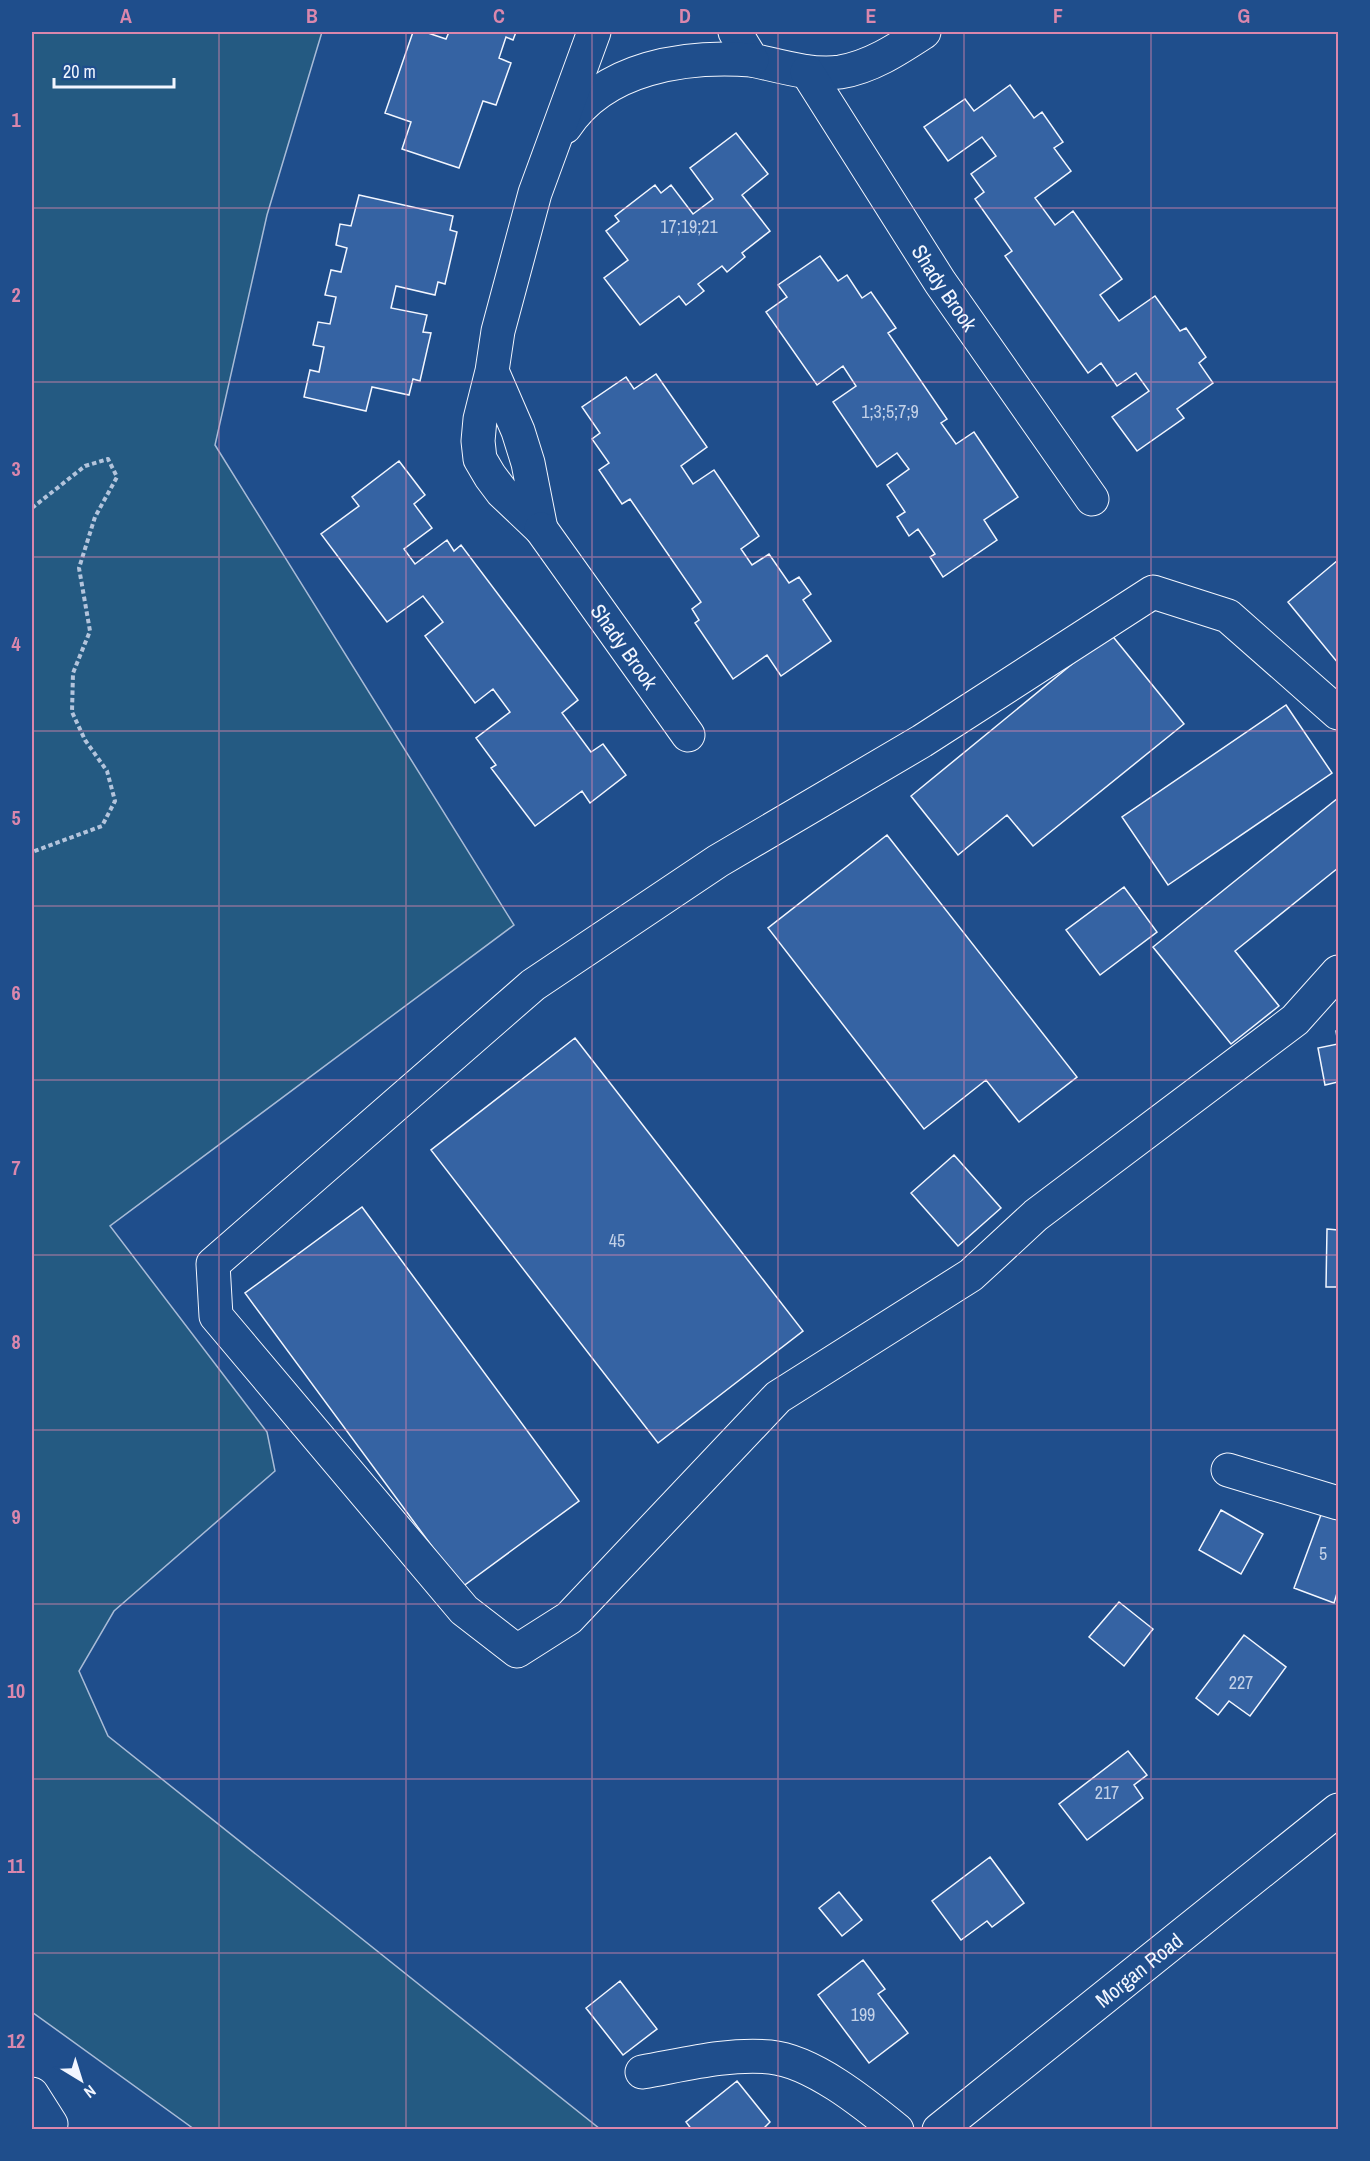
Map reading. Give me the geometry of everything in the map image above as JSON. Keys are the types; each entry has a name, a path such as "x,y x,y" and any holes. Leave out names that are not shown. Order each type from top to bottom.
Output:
{"street":[{"name":"Shady Brook","path":"594,32 535,193 501,320 480,419 478,441 480,459 502,492 541,529 688,735"},
{"path":"735,32 752,60"},
{"name":"Shady Brook","path":"550,148 572,115 587,100 606,87 636,73 687,61 718,57 752,60 807,72 839,72 869,64 924,32"},
{"name":"Shady Brook","path":"807,72 947,292 1092,499"},
{"name":"Shady Brook","path":"492,371 518,431 528,463 541,529"},
{"path":"1338,713 1228,616 1154,592 922,741 718,861 533,985 213,1264 216,1316 464,1610 517,1651 569,1618 778,1397 971,1275 1036,1215 1295,1020 1338,972"},
{"path":"1228,1470 1338,1503"},
{"name":"Morgan Road","path":"939,2130 1338,1810"},
{"path":"642,2072 722,2058 771,2057 809,2068 842,2089 897,2130"},
{"path":"32,2094 51,2124 50,2130"}],"path":[{"path":"32,508 85,466 108,459 117,477 95,518 80,568 90,631 73,672 72,712 85,740 107,771 115,801 102,826 32,852"}],"shaded area":[{"path":"32,32 322,32 267,215 215,445 514,925 110,1226 267,1432 275,1471 114,1611 79,1671 108,1736 600,2129 194,2129 32,2012"}],"building":[{"path":"413,32 425,32 446,39 449,32 516,32 513,40 506,37 499,58 511,63 496,105 483,101 459,168 402,149 411,122 385,113"},
{"path":"1010,85 1034,118 1042,112 1063,142 1054,148 1071,171 1035,198 1055,225 1073,211 1122,279 1100,295 1119,321 1155,296 1180,331 1186,328 1206,357 1199,363 1213,383 1177,409 1184,418 1137,451 1112,417 1149,391 1136,373 1117,386 1101,363 1088,373 1005,256 1012,251 975,199 984,192 971,174 996,156 982,137 948,161 924,127 965,99 974,111"},
{"path":"736,133 768,174 742,195 770,231 742,253 745,257 727,272 722,266 698,284 704,291 686,305 679,296 640,325 604,278 628,260 606,231 619,221 615,216 655,185 661,193 671,185 693,214 713,199 690,168"},
{"path":"359,195 453,216 450,230 457,232 445,284 438,282 435,295 396,286 391,308 427,315 423,332 431,333 420,381 413,379 409,395 372,387 366,411 304,397 310,370 319,372 324,347 313,345 318,322 330,324 336,297 325,295 331,270 341,272 347,248 336,245 340,224 351,226"},
{"path":"820,256 838,281 847,275 862,298 871,292 896,328 888,333 947,419 941,423 956,444 974,432 1018,497 984,520 997,540 943,577 930,557 935,554 918,529 909,536 897,517 905,512 887,485 909,469 897,453 877,467 833,402 856,386 843,366 817,385 766,312 787,297 778,285"},
{"path":"656,374 707,447 681,466 693,484 714,470 759,536 741,549 752,565 769,554 789,583 799,577 811,594 803,600 831,641 781,676 767,655 733,679 695,623 699,620 692,609 701,602 630,499 622,504 599,470 609,463 592,439 600,433 582,407 626,377 634,389"},
{"path":"399,461 425,495 414,504 432,528 404,549 415,564 447,540 454,551 461,545 578,700 562,713 591,752 603,744 626,775 590,803 582,791 535,826 491,768 496,765 476,738 510,712 493,689 475,703 425,636 443,622 423,596 387,622 321,534 359,506 352,497"},
{"path":"1338,560 1338,663 1288,602"},
{"path":"1110,633 1184,724 1033,846 1007,815 958,855 911,796"},
{"path":"1286,705 1332,773 1168,885 1122,817"},
{"path":"1338,798 1338,868 1235,951 1279,1006 1231,1044 1153,947"},
{"path":"887,835 1077,1077 1019,1122 986,1080 924,1129 768,928"},
{"path":"1124,887 1157,932 1100,975 1066,930"},
{"path":"575,1038 803,1331 658,1443 431,1150"},
{"path":"1338,1044 1338,1082 1325,1085 1318,1048"},
{"path":"954,1155 1001,1208 958,1246 911,1193"},
{"path":"362,1207 579,1501 462,1587 245,1293"},
{"path":"1327,1229 1338,1230 1338,1287 1326,1287"},
{"path":"1221,1510 1263,1534 1241,1574 1199,1550"},
{"path":"1322,1512 1338,1518 1338,1590 1334,1603 1294,1588"},
{"path":"1119,1602 1153,1629 1124,1666 1089,1637"},
{"path":"1244,1635 1286,1667 1250,1716 1229,1701 1218,1715 1196,1698"},
{"path":"1128,1751 1147,1775 1134,1785 1143,1798 1087,1840 1059,1804"},
{"path":"990,1857 1024,1903 992,1927 987,1921 961,1940 932,1901"},
{"path":"839,1892 862,1920 842,1936 819,1908"},
{"path":"863,1960 885,1989 878,1994 908,2033 869,2063 818,1995"},
{"path":"620,1981 657,2029 623,2055 586,2008"},
{"path":"737,2081 770,2122 762,2130 692,2130 686,2122"}]}
